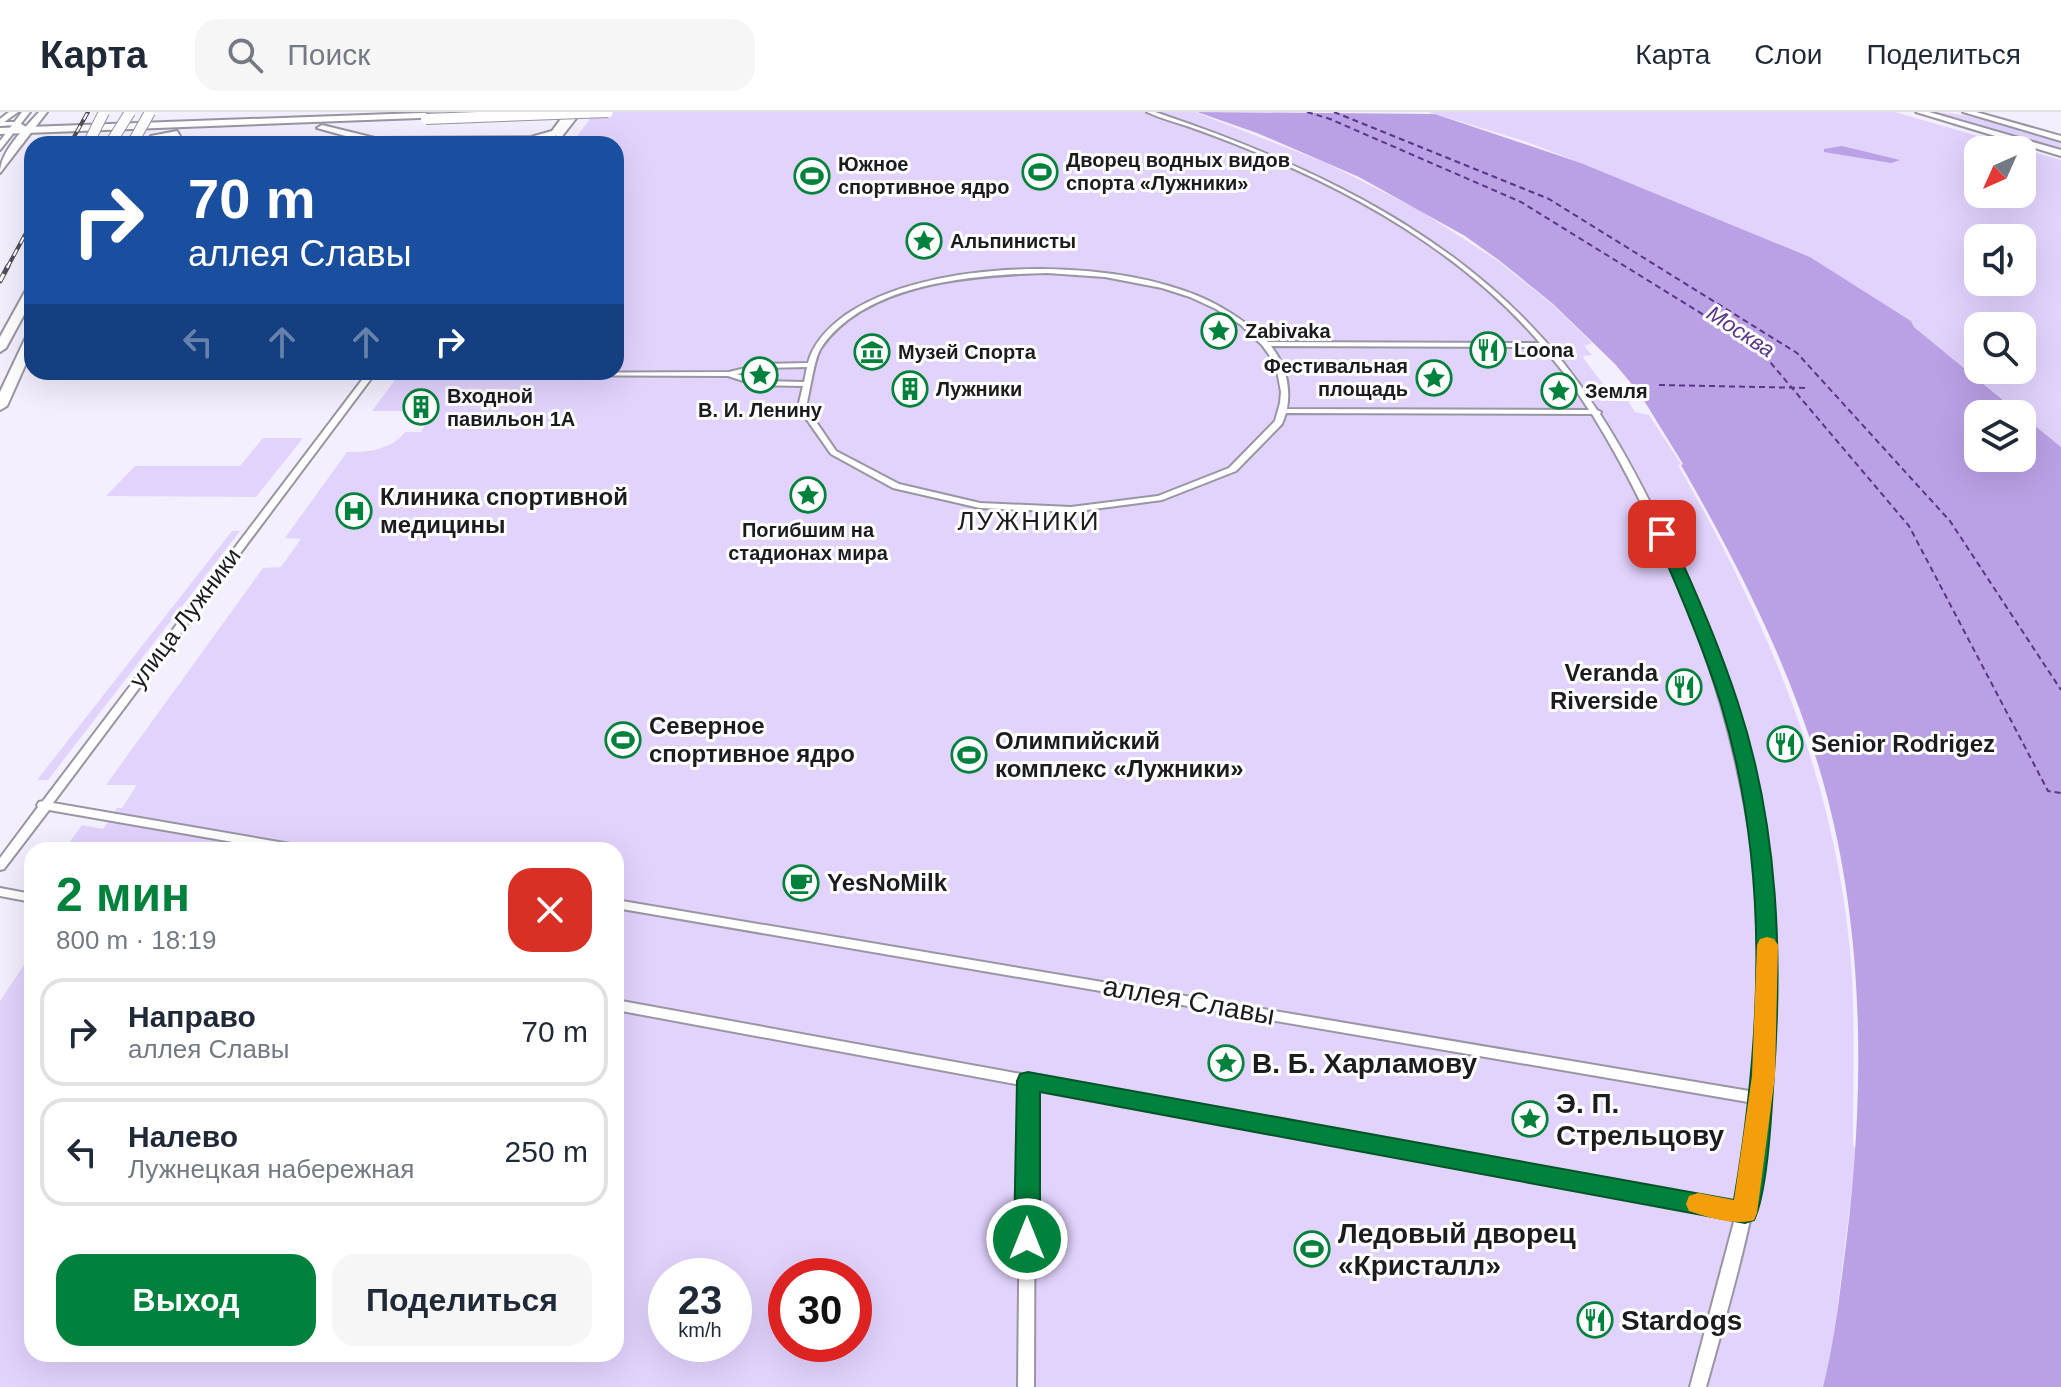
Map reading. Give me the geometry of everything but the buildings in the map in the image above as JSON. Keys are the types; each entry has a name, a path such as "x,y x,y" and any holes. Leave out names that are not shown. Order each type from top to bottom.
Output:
{"main road":[{"path":"0,123 14,112"},
{"path":"5,136 26,112"},
{"path":"0,170 43,112"},
{"path":"92,136 104,112"},
{"path":"111,136 117,112"},
{"path":"114,136 130,112"},
{"path":"136,136 150,112"},
{"path":"259,112 281,112"},
{"path":"316,112 446,114"},
{"path":"5,136 499,112"},
{"path":"549,136 553,135 571,112"},
{"path":"25,133 608,112"},
{"path":"1920,112 2061,153"},
{"path":"1967,112 2061,139"},
{"path":"160,136 322,128 420,119"},
{"path":"322,128 355,136"},
{"path":"153,130 199,132"},
{"path":"180,136 199,132"},
{"path":"0,348 24,304"},
{"path":"0,406 24,354"}],"street":[{"path":"559,136 578,112"},
{"path":"1150,112 1277,160 1341,190 1405,226 1493,292 1545,345 1597,412 1662,534 1697,612 1730,704 1743,753 1763,862 1768,962 1761,1099 1745,1213 1698,1387"},
{"path":"0,123 5,136"},
{"path":"1020,271 1101,274 1168,288 1214,306 1238,320 1276,356 1286,396 1284,411 1268,439 1250,457 1195,487 1115,506 1013,510 924,495 856,468 835,454 812,427 806,412 803,384 807,365 817,347 835,328 879,301 945,280 1020,271"},
{"path":"1266,344 1545,345"},
{"path":"624,373 729,374 762,366 807,365"},
{"path":"729,374 756,383 803,384"},
{"name":"улица Лужники","path":"0,866 366,380"},
{"path":"1284,411 1597,412"},
{"path":"43,805 256,842"},
{"path":"0,892 24,896"},
{"name":"аллея Славы","path":"624,905 1761,1099"},
{"path":"624,1006 1745,1213"},
{"path":"1026,1387 1028,1081"}],"shaded area":[{"name":"Олимпийский комплекс «Лужники»","path":"591,112 1195,112 1326,163 1419,210 1498,261 1553,305 1592,343 1584,346 1592,355 1583,356 1584,359 1616,401 1628,401 1635,412 1649,415 1681,464 1678,465 1742,586 1795,711 1833,841 1845,908 1852,977 1853,1146 1857,1148 1832,1352 1823,1387 0,1387 0,1001 24,965 24,1362 624,1362 624,842 70,842 82,825 103,829 117,808 122,808 137,785 106,785 263,568 281,567 301,539 285,538 347,452 379,449 405,432 421,432 433,411 372,411 395,380 624,380 624,136 577,136"},
{"path":"1429,112 1895,112 1978,136 1964,136 1964,208 2036,208 2036,153 2061,160 2061,447 2036,427 2036,400 2003,400 1984,384 2036,384 2036,312 1964,312 1964,368 1914,327 1911,321 1810,257 1524,141"},
{"path":"1925,112 1960,115 2011,126 2061,142 2061,151 2036,144 2036,136 2009,136"},
{"path":"263,438 303,438 256,497 106,496 135,466 240,466"},
{"path":"232,531 240,531 48,780 37,780"}],"water":[{"name":"Москва","path":"1197,112 1435,114 1581,163 1810,257 1911,321 1914,327 1964,368 1964,384 1983,384 2003,400 1964,400 1964,472 2036,472 2036,426 2061,447 2061,1387 1823,1387 1835,1328 1855,1147 1858,1025 1855,964 1838,844 1824,785 1797,702 1763,620 1683,464 1640,394 1615,364 1553,304 1465,236 1359,177 1257,133"},
{"path":"1842,146 1900,160 1891,163 1824,152 1824,149"}],"ferry route":[{"path":"1307,112 1330,119 1521,202 1759,349 1792,388"},
{"path":"1334,112 1549,199 1797,353 1950,521 2061,690"},
{"path":"1659,385 1792,388"},
{"path":"1792,388 1809,388"},
{"path":"1792,388 1909,526 2048,791 2061,793"}],"railway":[{"path":"74,136 88,112"},
{"path":"7,268 24,237"},
{"path":"0,281 8,266"}],"slow traffic":[{"path":"1698,1204 1745,1213 1764,1076 1767,945"}],"place":[{"name":"Дворец водных видов спорта «Лужники»","path":"1040,172"},
{"name":"Южное спортивное ядро","path":"812,176"},
{"name":"Альпинисты","path":"924,241"},
{"name":"Zabivaka","path":"1219,331"},
{"name":"Loona","path":"1488,350"},
{"name":"Музей Спорта","path":"872,352"},
{"name":"В. И. Ленину","path":"760,375"},
{"name":"Фестивальная площадь","path":"1434,378"},
{"name":"Лужники","path":"910,389"},
{"name":"Земля","path":"1559,391"},
{"name":"Входной павильон 1A","path":"421,407"},
{"name":"Погибшим на стадионах мира","path":"808,495"},
{"name":"Клиника спортивной медицины","path":"354,511"},
{"name":"Veranda Riverside","path":"1684,687"},
{"name":"Северное спортивное ядро","path":"623,740"},
{"name":"Senior Rodrigez","path":"1785,744"},
{"name":"Олимпийский комплекс «Лужники»","path":"969,755"},
{"name":"YesNoMilk","path":"801,883"},
{"name":"В. Б. Харламову","path":"1226,1063"},
{"name":"Э. П. Стрельцову","path":"1530,1119"},
{"name":"Ледовый дворец «Кристалл»","path":"1312,1249"},
{"name":"Stardogs","path":"1595,1320"}],"district":[{"name":"ЛУЖНИКИ","path":"1029,521"}],"route":[{"path":"1027,1239 1028,1081 1745,1213 1759,1127 1767,1031 1768,962 1763,862 1743,753 1730,704 1697,612 1662,534"}]}
